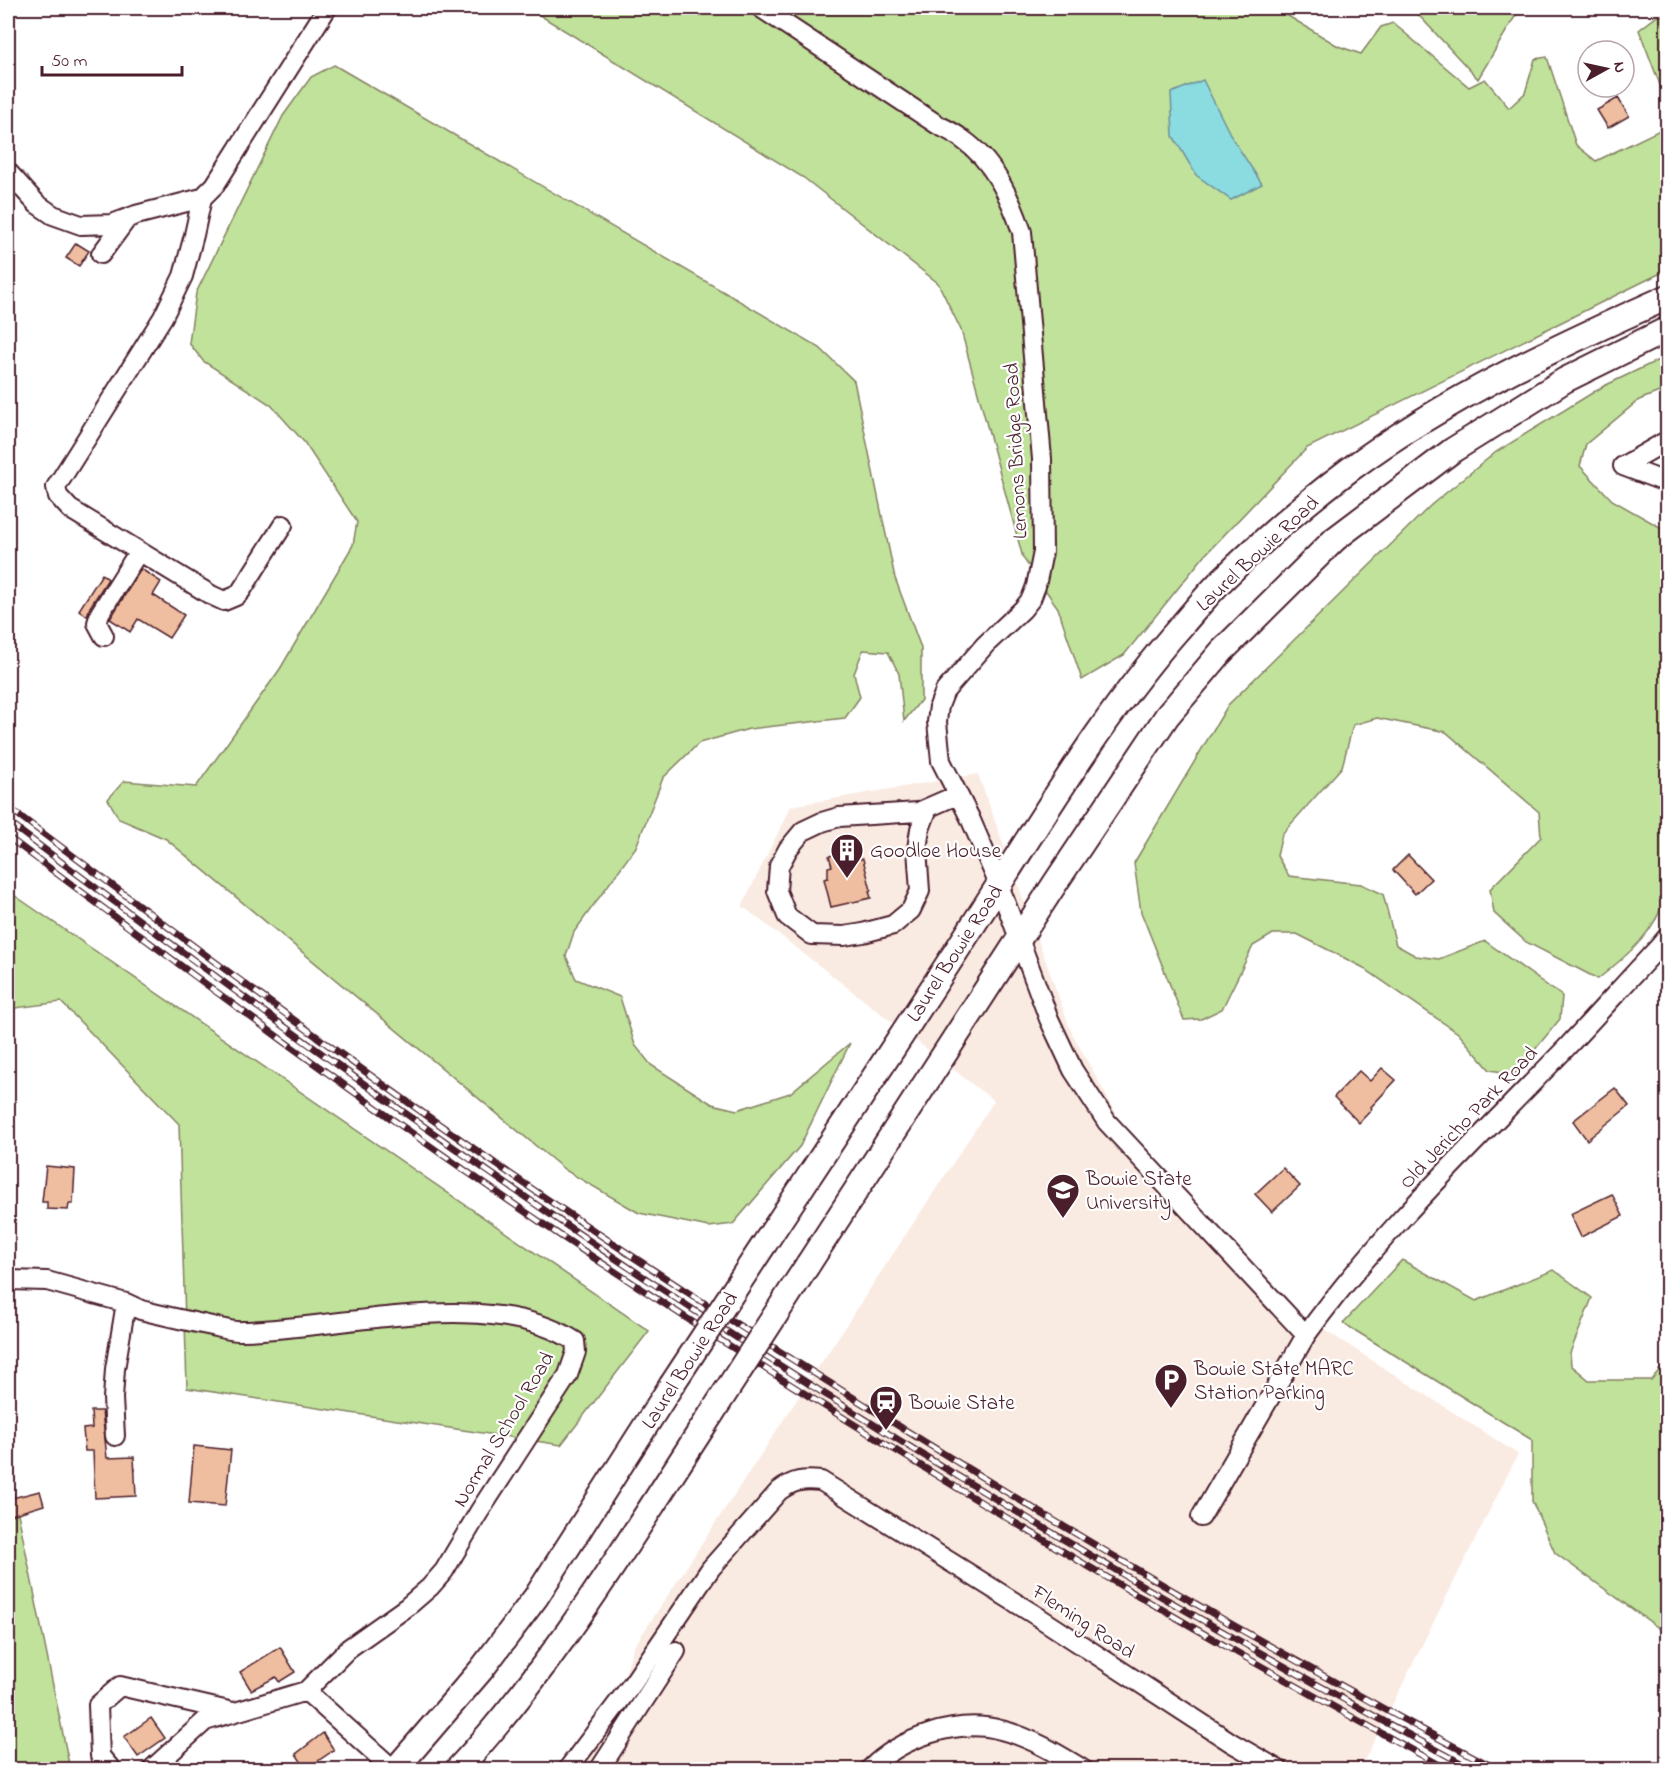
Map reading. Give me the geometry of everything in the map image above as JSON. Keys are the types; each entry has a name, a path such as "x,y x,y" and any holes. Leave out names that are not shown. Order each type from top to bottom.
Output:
{"main road":[{"name":"Laurel Bowie Road","path":"394,1770 481,1670 536,1597 670,1386 1058,793 1118,705 1163,647 1219,583 1276,531 1350,470 1432,416 1493,381 1668,297"},
{"name":"Laurel Bowie Road","path":"457,1770 510,1707 564,1637 712,1413 1017,939 1167,716 1221,651 1335,539 1453,450 1565,380 1668,329"}],"street":[{"path":"8,172 37,204 66,221 92,226 112,224 151,210 202,198 215,185 327,8"},
{"name":"Lemons Bridge Road","path":"761,8 938,125 963,139 978,153 1001,183 1015,212 1022,232 1042,459 1040,571 1031,599 963,668 945,691 939,706 937,722 941,761 970,818 999,885 1017,939 1049,1019 1073,1070 1107,1122 1306,1335"},
{"path":"202,198 190,254 172,299 148,343 56,487 58,496 70,509 218,599 227,600 241,591 283,525"},
{"path":"101,254 126,220"},
{"path":"1668,440 1623,465 1668,483"},
{"path":"104,636 98,628 100,613 139,551"},
{"path":"928,808 920,829 917,849 920,891 911,910 893,925 854,934 812,935 787,916 777,891 779,866 788,849 803,831 839,817 918,813 928,808 957,795"},
{"name":"Old Jericho Park Road","path":"1201,1517 1306,1335 1348,1281 1458,1158 1566,1048 1668,936"},
{"name":"Normal School Road","path":"8,1280 47,1281 167,1317 241,1332 453,1313 505,1317 539,1323 575,1341 576,1352 568,1375 479,1512 444,1571 430,1587 407,1607 349,1648 306,1691 205,1721 151,1770"},
{"path":"115,1436 113,1398 115,1369 126,1303"},
{"name":"Fleming Road","path":"567,1770 633,1683 711,1568 779,1491 790,1483 804,1479 821,1482 1040,1618 1232,1743 1279,1770"},
{"path":"599,1770 676,1651"},
{"path":"112,1770 100,1756 98,1705 120,1686 233,1712"},
{"path":"306,1691 394,1770"},
{"path":"869,1770 894,1749 909,1741 930,1733 979,1726 1000,1729 1021,1737 1084,1770"}],"shaded area":[{"name":"Bowie State University","path":"978,774 1071,1031 1123,1126 1297,1312 1518,1454 1360,1769 580,1770 611,1722 633,1648 994,1101 742,906 791,806"}],"green space":[{"path":"528,8 1275,8 1338,46 1361,54 1381,27 1393,23 1469,87 1485,79 1509,108 1525,93 1535,59 1547,57 1576,145 1596,161 1658,131 1667,121 1667,270 1307,448 1205,555 1124,655 1082,680 1058,608 1023,558 961,330 938,283 804,178"},
{"path":"1412,8 1520,8 1478,79"},
{"path":"1668,14 1667,103 1639,30 1656,17"},
{"path":"334,65 820,348 854,381 895,578 921,648 921,700 904,721 899,674 888,652 863,650 854,674 860,697 845,718 749,729 699,743 663,778 636,847 574,932 566,956 576,979 620,997 635,1045 651,1065 712,1104 737,1110 790,1093 850,1043 800,1146 733,1224 709,1227 639,1213 565,1170 166,839 119,819 108,799 124,781 196,787 280,669 353,545 357,522 304,442 271,405 203,361 189,343 196,293 283,116 311,77"},
{"path":"1667,356 1667,389 1639,400 1586,444 1580,466 1612,500 1667,531 1667,893 1656,920 1640,942 1598,979 1526,942 1494,913 1490,889 1541,837 1539,812 1446,732 1377,718 1353,725 1342,767 1282,834 1277,856 1289,876 1361,884 1383,894 1396,945 1416,956 1439,959 1485,941 1562,996 1560,1019 1515,1074 1490,1070 1458,1033 1362,967 1297,934 1273,934 1253,946 1222,1009 1201,1019 1184,1020 1141,912 1134,863 1228,705 1431,505 1496,452 1602,387"},
{"path":"8,891 649,1331 561,1445 187,1388 179,1124 61,1002 8,1009"},
{"path":"1402,1260 1476,1301 1554,1270 1592,1298 1570,1353 1571,1365 1589,1380 1651,1380 1667,1361 1667,1634 1555,1553 1532,1501 1532,1440 1343,1323"},
{"path":"8,1464 70,1769 8,1769"}],"water":[{"path":"1203,80 1232,138 1262,184 1231,200 1196,175 1173,136 1171,93"}],"building":[{"path":"1619,99 1629,116 1608,128 1597,110"},
{"path":"76,243 89,251 79,266 66,258"},
{"path":"141,569 161,582 153,595 184,615 169,638 138,619 130,632 110,619"},
{"path":"102,574 108,579 90,607 87,616 79,610"},
{"name":"Goodloe House","path":"849,851 850,858 859,856 863,859 871,898 831,907 824,879 828,878 828,867 832,866 829,856"},
{"path":"1408,855 1431,879 1415,894 1393,870"},
{"path":"1382,1068 1396,1080 1359,1123 1334,1097 1359,1071 1370,1081"},
{"path":"1615,1088 1629,1106 1587,1140 1573,1121"},
{"path":"46,1166 75,1169 73,1204 69,1204 68,1210 47,1209 47,1202 42,1202"},
{"path":"1283,1168 1300,1186 1272,1212 1255,1194"},
{"path":"1612,1194 1623,1216 1581,1237 1570,1214"},
{"path":"91,1411 102,1411 107,1458 134,1457 136,1496 95,1498 93,1451 85,1451 83,1429 92,1428"},
{"path":"194,1446 231,1450 225,1506 189,1503"},
{"path":"40,1491 44,1505 8,1516 8,1499"},
{"path":"280,1647 295,1672 279,1682 276,1677 251,1690 240,1672"},
{"path":"151,1718 165,1738 138,1757 124,1737"},
{"path":"323,1733 334,1750 306,1769 296,1754"}],"railway":[{"path":"8,807 428,1117 572,1216 777,1350 1049,1518 1272,1647 1499,1770"},
{"path":"8,822 352,1076 673,1297 898,1439 1126,1576 1357,1707 1474,1770"},
{"path":"8,837 351,1090 490,1188 669,1307 888,1446 1110,1579 1335,1708 1449,1770"}],"place":[{"name":"Goodloe House","path":"847,879"},
{"name":"Bowie State University","path":"1063,1219"},
{"name":"Bowie State MARC Station Parking","path":"1171,1409"},
{"name":"Bowie State","path":"886,1431"}]}
